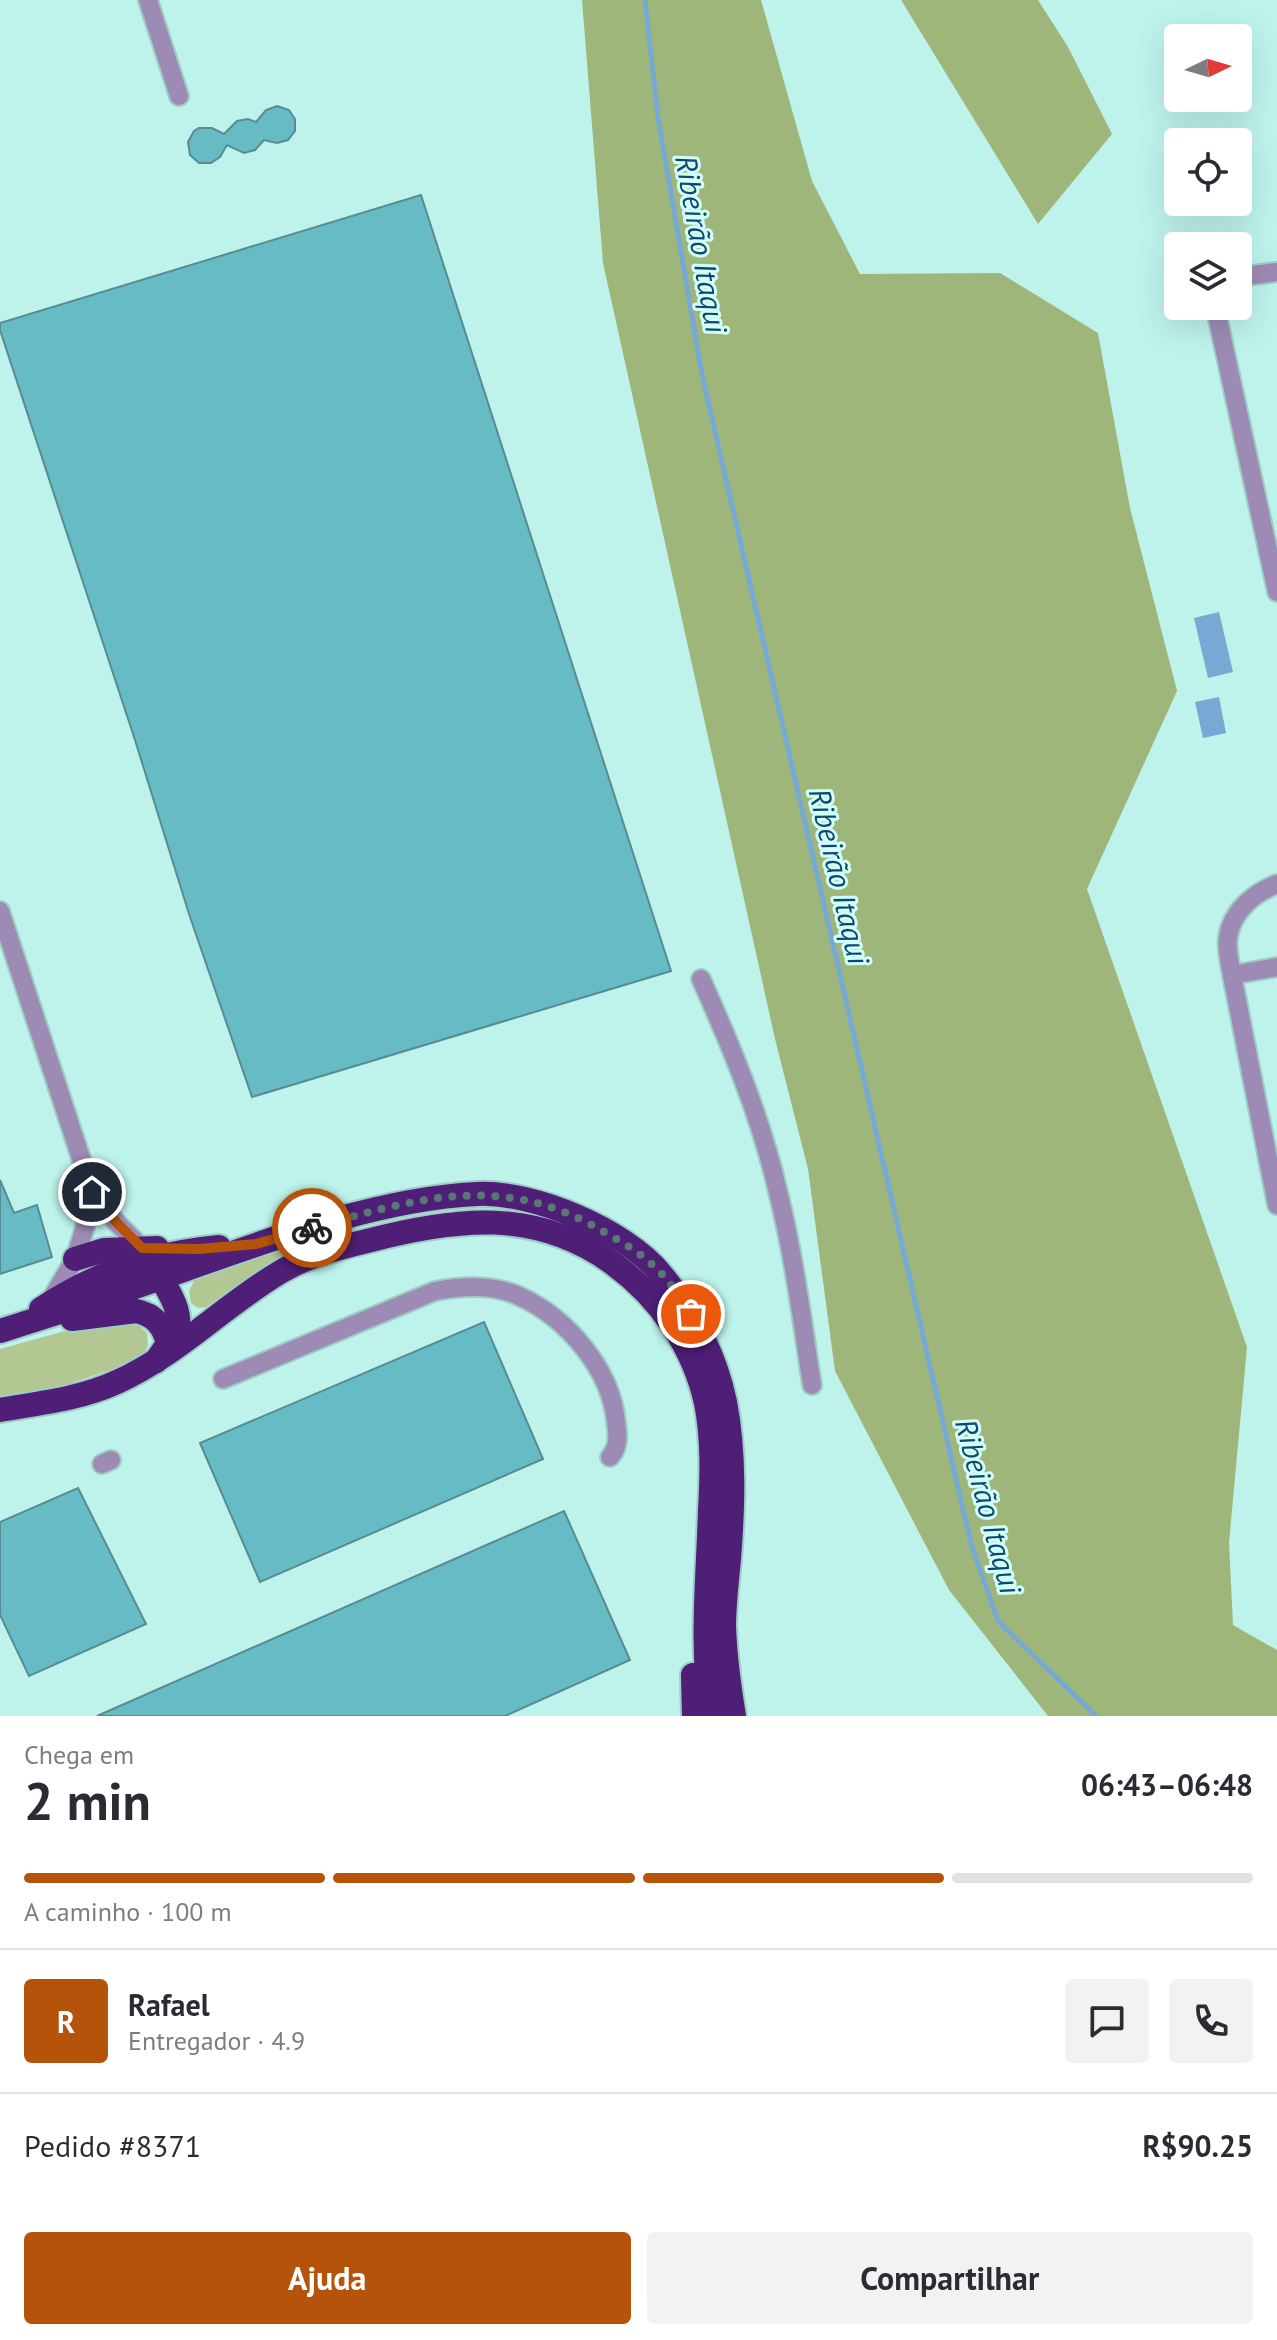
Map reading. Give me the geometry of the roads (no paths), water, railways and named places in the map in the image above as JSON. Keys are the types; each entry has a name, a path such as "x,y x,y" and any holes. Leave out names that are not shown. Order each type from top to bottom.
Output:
{"highway":[{"path":"6,1329 151,1261 256,1244 420,1201 478,1194 523,1198 569,1212 619,1239 659,1271 691,1314 709,1349 725,1402 731,1452 732,1520 724,1623 726,1672 734,1716"},
{"path":"0,1410 90,1392 115,1383 194,1336 245,1294 285,1269 317,1255 414,1229 461,1221 504,1221 567,1237 630,1275 654,1299 696,1368 706,1401 712,1453 706,1628 712,1716"},
{"path":"6,1329 100,1275 199,1249 256,1244"},
{"path":"75,1259 91,1252 151,1261"},
{"path":"151,1261 179,1319 175,1337 162,1353"},
{"path":"6,1329 136,1311 155,1319 161,1326 162,1353"},
{"path":"694,1716 692,1637 696,1516 706,1401"}],"street":[{"path":"148,0 179,96"},
{"path":"1252,275 1277,272"},
{"path":"1218,320 1277,592"},
{"path":"1277,884 1264,889 1239,909 1228,937 1232,975 1277,1205"},
{"path":"0,911 92,1192 151,1261"},
{"path":"1232,975 1277,967"},
{"path":"701,979 756,1113 778,1190 795,1269 812,1385"},
{"path":"49,1303 75,1259 92,1192"},
{"path":"223,1379 435,1291 490,1287 518,1296 547,1313 588,1353 607,1385 616,1415 618,1436 610,1457"}],"water":[{"path":"1219,612 1233,672 1208,678 1194,618"},
{"path":"1219,697 1226,733 1203,738 1195,702"}],"waterway":[{"name":"Ribeirão Itaqui","path":"645,0 658,117 702,375 971,1544 998,1621 1096,1716"}]}
